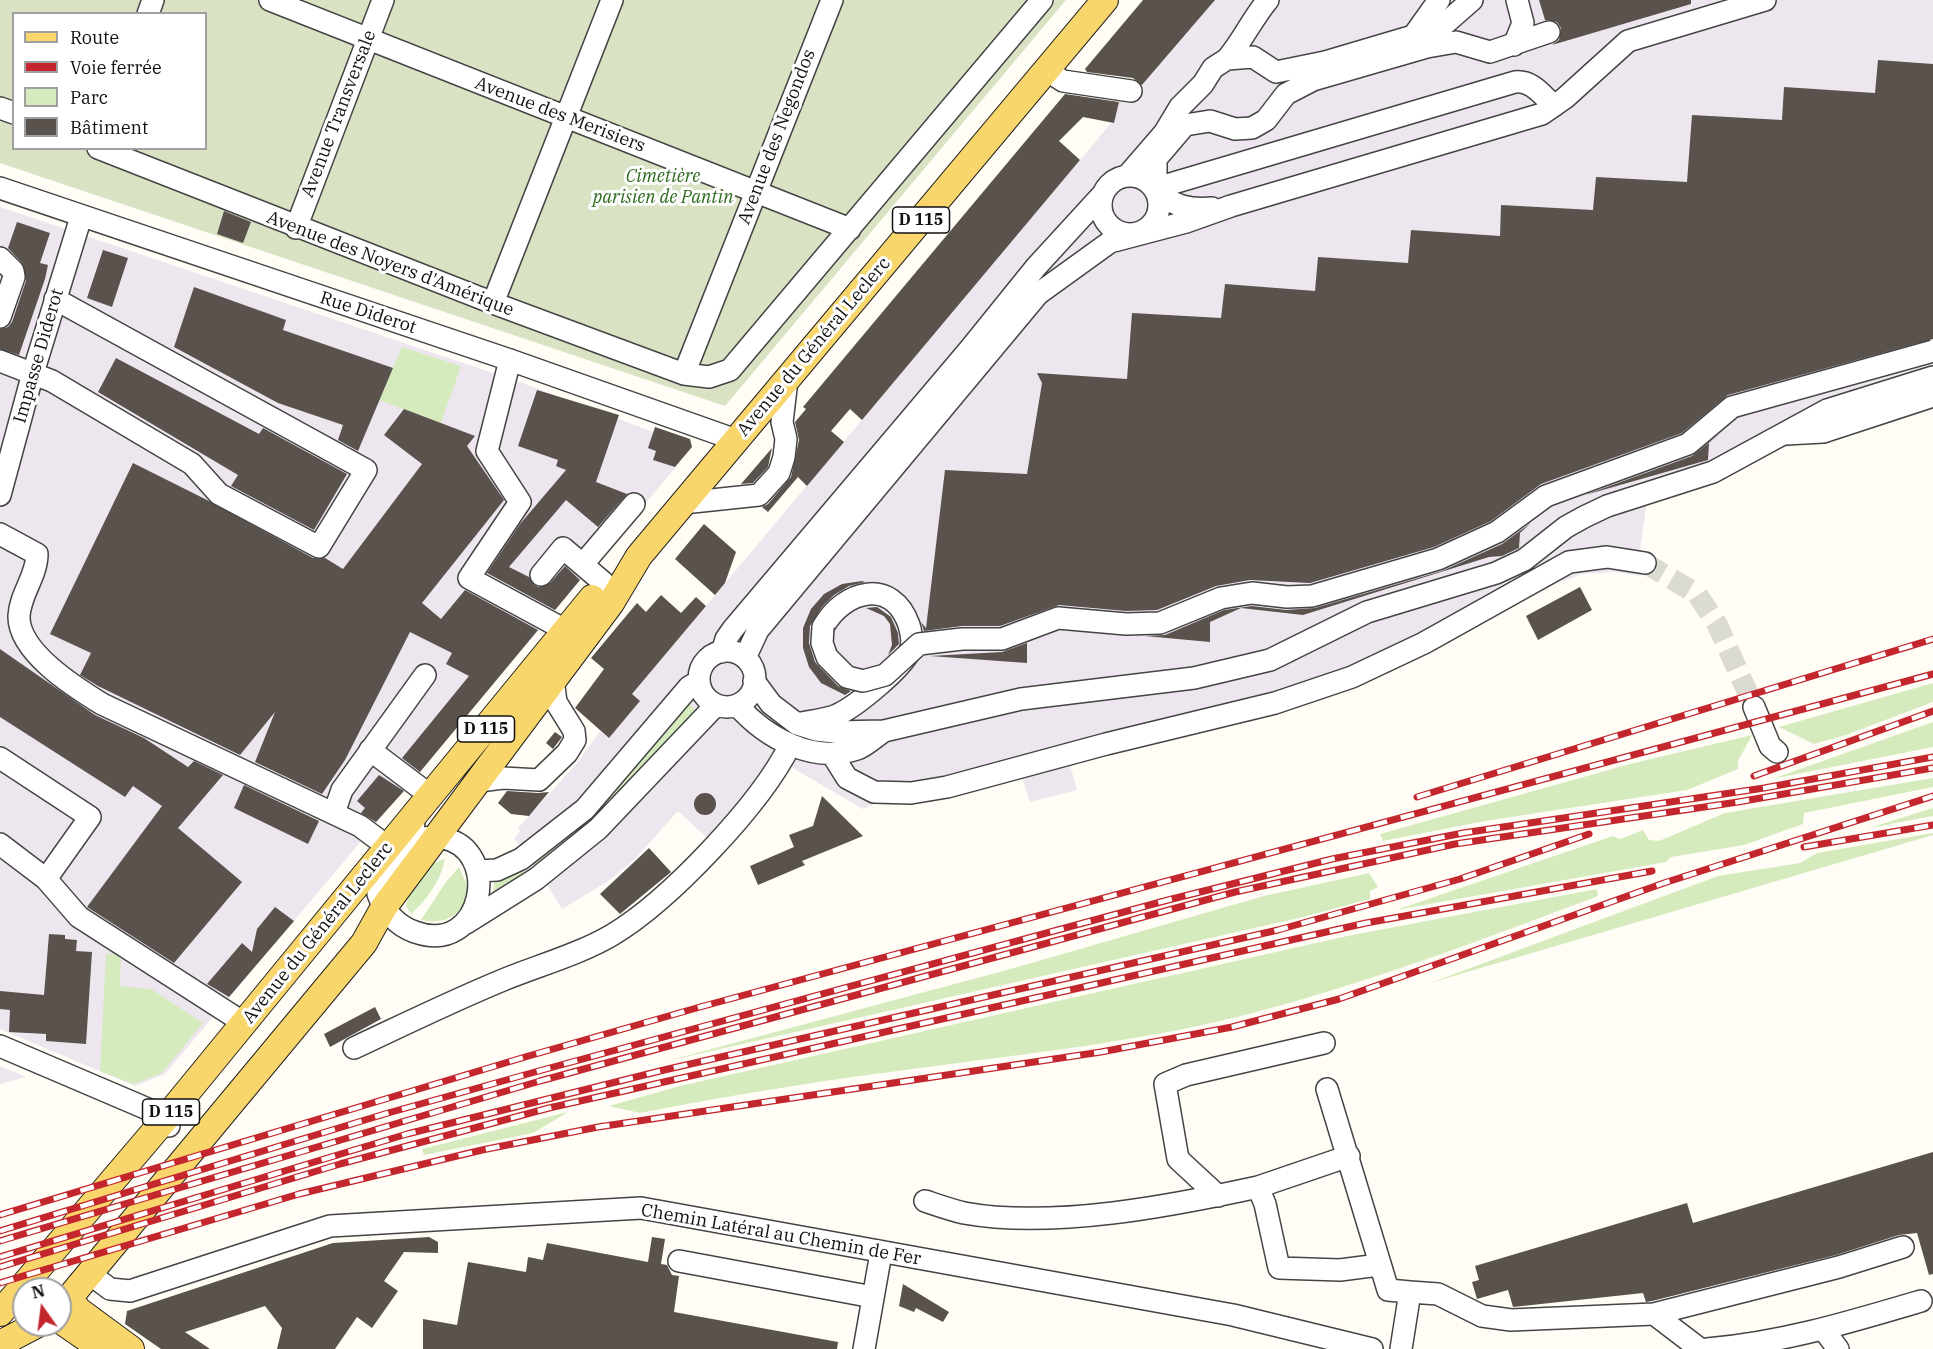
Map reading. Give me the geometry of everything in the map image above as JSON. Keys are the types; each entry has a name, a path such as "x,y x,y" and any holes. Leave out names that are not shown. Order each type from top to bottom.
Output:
{"main road":[{"name":"Avenue du Général Leclerc","path":"72,1301 90,1274 364,943 384,907 439,837 610,603 639,556 1105,0"},
{"name":"Avenue du Général Leclerc","path":"0,1313 167,1122 244,1023 388,847 414,828 431,796 604,583 639,556"},
{"path":"43,1277 167,1122 307,968 329,918"},
{"path":"72,1314 131,1349"},
{"path":"72,1316 102,1349"},
{"path":"20,1349 32,1337"}],"street":[{"name":"Avenue des Merisiers","path":"270,0 850,229"},
{"name":"Avenue Transversale","path":"296,228 383,0"},
{"path":"493,303 612,0"},
{"name":"Avenue des Noyers d'Amérique","path":"104,150 296,228 493,303 684,374 709,377 730,370 1042,0"},
{"path":"722,652 726,639 733,629 969,350 1036,267 1112,182 1127,176 1165,132 1180,107 1204,82 1213,68 1227,58 1242,41 1254,16 1268,0"},
{"path":"1414,35 1439,0"},
{"path":"1227,58 1253,57 1276,72 1325,62 1440,28 1472,0"},
{"path":"1514,45 1523,23 1517,0"},
{"path":"745,658 758,630 975,372 1028,304 1049,285 1110,242 1186,222 1231,206 1532,117 1554,106 1628,41 1765,0"},
{"name":"Avenue des Negondos","path":"684,374 756,192 827,2"},
{"path":"1102,195 1102,214 1112,229 1121,233 1139,233 1148,229 1159,212 1154,171 1159,152 1185,125 1210,121 1235,129 1252,128 1266,120 1286,94 1313,80 1427,47 1456,42 1490,52 1549,32"},
{"path":"1271,69 1278,105"},
{"path":"1046,70 1063,81 1131,91"},
{"path":"1156,192 1170,184 1515,82 1523,81 1532,85 1554,106"},
{"path":"1204,82 1205,102 1210,121"},
{"path":"1127,176 1144,180 1174,205 1189,209 1231,206"},
{"name":"Rue Diderot","path":"0,188 510,360 736,440"},
{"name":"Impasse Diderot","path":"0,495 33,373 81,217"},
{"path":"0,258 13,271 14,277 0,317"},
{"path":"0,361 33,373 192,464 219,495 319,547 366,470 55,299"},
{"path":"797,724 837,715 859,702 887,677 911,648 912,636 901,610 891,601 877,594 865,593 853,597 831,612 823,627 822,644 827,657 847,677 863,681 877,679 895,668 919,644 962,639 1002,639 1058,618 1126,624 1160,623 1221,598 1252,593 1287,597 1312,596 1438,559 1497,532 1546,496 1688,444 1732,407 1933,351"},
{"path":"510,360 487,451 520,502 469,578 567,631"},
{"path":"754,681 771,704 797,724 816,730 834,732 884,731 1021,699 1194,678 1270,660 1367,612 1496,573 1524,560 1566,527 1592,513 1713,472 1827,410 1933,377"},
{"path":"683,503 759,495 780,473 786,439 782,422 787,380"},
{"path":"1779,435 1823,432 1933,396"},
{"path":"583,564 634,504"},
{"path":"0,534 37,554 37,566 27,587 19,616 23,633 40,657 68,682 102,704 360,826 388,847"},
{"path":"541,574 563,548 604,583"},
{"path":"832,754 847,778 874,792 911,793 947,787 1106,744 1275,703 1352,677 1424,644 1569,562 1607,556 1645,562"},
{"path":"722,652 734,652 745,658 752,668 754,681 751,693 737,705 729,707 716,705 703,693 699,681 706,661 722,652"},
{"path":"334,813 342,790 425,675"},
{"path":"479,781 503,778 539,780 567,753 575,740 574,731 556,702 553,679"},
{"path":"477,871 497,870 521,859 585,809 689,687 699,681"},
{"path":"463,925 472,914 479,898 477,871 463,849 451,839 414,828 380,881 378,894 384,907 401,926 424,935 443,934 463,925 536,879 598,829 716,705"},
{"path":"737,705 770,733 790,745 816,753 832,754 859,749 884,731"},
{"path":"1755,707 1770,746 1777,752"},
{"path":"354,1048 486,987 610,936 642,916 720,840 778,770 790,745"},
{"path":"370,750 431,796"},
{"path":"0,758 90,817 46,879"},
{"path":"0,844 46,879 79,916 244,1023"},
{"path":"1218,1196 1178,1159 1165,1084 1185,1075 1323,1043"},
{"path":"5,1054 167,1122"},
{"path":"1327,1089 1369,1221 1379,1265 1388,1290 1438,1294 1482,1316 1511,1320 1654,1314 1839,1267 1903,1247"},
{"path":"925,1201 964,1213 1036,1219 1177,1205 1258,1187 1348,1156"},
{"path":"1258,1187 1266,1204 1280,1268 1340,1270 1379,1265"},
{"name":"Chemin Latéral au Chemin de Fer","path":"90,1274 110,1289 130,1291 330,1226 641,1208 1233,1315 1372,1349"},
{"path":"864,1349 881,1253"},
{"path":"679,1261 873,1296"},
{"path":"1401,1349 1410,1292"},
{"path":"1707,1349 1768,1342 1824,1330 1921,1301"},
{"path":"1654,1314 1700,1349"},
{"path":"1824,1330 1838,1349"}],"shaded area":[{"path":"1215,0 1933,0 1933,385 1823,439 1783,448 1704,483 1647,501 1640,550 1648,553 1641,576 1615,572 1582,574 1556,584 1396,669 1336,694 1280,713 1070,765 1077,790 1030,802 1022,777 923,802 875,804 863,809 791,767 718,848 678,811 635,859 610,880 562,909 528,854 514,839 520,831 518,828 578,762 600,731 609,738 640,701 632,694 1112,122 1120,98 1130,100"},
{"path":"0,207 517,381 688,445 676,467 165,1074 135,1086 0,1029"},
{"path":"0,1066 26,1077 0,1084"}],"green space":[{"name":"Cimetière parisien de Pantin","path":"0,0 1066,0 725,406 0,163"},
{"path":"402,347 461,366 441,423 379,400"},
{"path":"1933,683 1933,702 1846,735 1814,744 1779,727"},
{"path":"688,703 694,709 694,715 632,789 538,871 533,864 600,809"},
{"path":"1933,722 1933,747 1772,779"},
{"path":"1752,735 1738,761 1738,769 1687,790 1485,821 1383,841 1380,834 1630,764"},
{"path":"1933,778 1933,787 1804,813 1803,824 1744,845 1671,857 1666,862 1396,910 1613,836 1620,839 1643,830 1649,840 1659,841 1725,813"},
{"path":"1933,808 1933,816 1869,828"},
{"path":"1933,833 1933,835 1430,983 1718,876 1800,863 1817,853"},
{"path":"445,859 433,889 411,914 406,906 415,885 426,871"},
{"path":"459,867 468,887 464,904 454,916 446,919 421,920 446,882"},
{"path":"524,871 529,877 493,895 494,883"},
{"path":"1369,873 1378,887 1370,891 1370,899 1303,917 663,1062 1007,970 1264,896"},
{"path":"1597,889 1598,896 1419,962 1283,1005 1199,1026 1083,1046 784,1087 640,1113 609,1106 680,1086 1347,936"},
{"path":"106,954 121,955 120,986 151,989 203,1023 162,1073 134,1084 100,1071"},
{"path":"568,1112 533,1133 424,1155 422,1149"}],"building":[{"path":"1143,0 1215,0 1142,85 1133,78 1087,72 1085,69"},
{"path":"1539,0 1691,0 1691,4 1552,45 1559,40 1561,28 1557,22 1545,20"},
{"path":"1878,60 1933,64 1933,339 1728,395 1682,433 1541,484 1491,521 1434,547 1310,583 1250,580 1216,586 1157,610 1126,611 1059,605 1000,626 962,626 924,631 921,622 926,628 945,470 1027,474 1042,383 1037,373 1127,379 1132,313 1221,318 1225,284 1315,291 1318,257 1408,263 1411,230 1500,236 1501,205 1593,210 1596,177 1687,182 1692,115 1782,120 1784,87 1875,93"},
{"path":"1065,94 1119,102 1114,123 1083,117 1059,141 1080,160 862,420 850,409 831,431 844,442 807,486 798,477 768,512 762,507 768,504 791,477 799,440 795,422 806,409 803,407"},
{"path":"224,211 251,222 243,243 217,234"},
{"path":"17,222 50,233 40,263 48,265 45,279 19,355 0,349 0,329 8,327 12,322 26,281 22,263 8,248"},
{"path":"103,250 128,258 112,307 87,298"},
{"path":"194,287 286,320 283,330 393,368 358,451 338,440 343,425 278,403 174,347"},
{"path":"116,358 259,434 263,428 347,474 314,530 231,486 238,475 98,392"},
{"path":"537,390 619,415 596,482 627,494 598,527 566,500 509,567 529,577 538,587 550,583 565,566 580,580 555,610 487,573 520,524 566,470 556,466 558,460 518,446"},
{"path":"404,409 475,436 467,446 504,500 422,603 441,619 465,590 538,630 420,772 402,758 469,676 446,664 452,653 410,632 345,760 322,794 255,762 275,712 240,755 80,675 91,653 50,634 133,463 207,500 313,558 325,558 343,569 422,464 384,435"},
{"path":"655,427 690,439 692,447 675,467 653,460 656,451 648,448"},
{"path":"1721,433 1709,443 1708,460 1585,495 1692,456"},
{"path":"772,448 768,467 753,483 741,484"},
{"path":"1531,523 1520,533 1519,548 1502,556 1489,557 1303,615 1241,608 1210,622 1210,642 1145,636 1165,635 1224,610 1252,606 1286,610 1315,608 1442,571 1502,544"},
{"path":"704,524 736,552 725,583 715,595 675,559"},
{"path":"865,582 849,586 834,595 822,607 810,626 809,643 815,662 838,686 851,691 845,695 821,683 809,667 803,648 803,628 811,609 824,594 842,584"},
{"path":"1580,587 1592,610 1538,640 1526,616"},
{"path":"661,595 681,613 696,597 706,606 632,694 640,701 609,738 575,708 604,669 591,658 637,603 646,612"},
{"path":"877,607 891,617 898,633 899,644 888,655 892,645 890,624 884,616 866,608"},
{"path":"1027,643 1027,663 930,656 1002,652"},
{"path":"0,649 95,715 144,738 188,767 194,761 223,775 178,828 242,882 174,963 87,907 162,806 133,786 125,797 0,717"},
{"path":"555,732 562,737 553,749 546,743"},
{"path":"379,775 404,791 376,822 361,813 365,808 357,801"},
{"path":"244,785 319,821 308,844 234,808"},
{"path":"507,791 549,792 529,816 511,814 498,803"},
{"path":"701,793 709,793 716,800 716,808 709,815 701,815 694,808 694,800"},
{"path":"822,796 863,836 802,861 805,865 758,885 750,866 794,847 789,835 813,826"},
{"path":"649,848 671,872 620,914 600,894"},
{"path":"275,907 294,921 229,997 207,984 242,943 252,952 257,929"},
{"path":"49,934 65,935 65,939 77,940 76,951 92,952 86,1044 46,1041 46,1034 9,1032 10,1010 0,1009 0,991 44,995"},
{"path":"375,1007 381,1019 330,1047 324,1034"},
{"path":"1933,1152 1933,1274 1929,1275 1917,1233 1899,1235 1836,1255 1646,1302 1643,1293 1513,1307 1508,1290 1477,1299 1472,1282 1479,1280 1475,1266 1687,1203 1693,1223"},
{"path":"429,1237 438,1242 438,1253 404,1252 384,1281 398,1291 372,1328 357,1317 335,1349 277,1349 282,1328 265,1306 185,1332 210,1349 161,1349 125,1324 127,1311 333,1243"},
{"path":"652,1237 665,1239 661,1264 667,1265 672,1275 679,1276 674,1312 838,1342 837,1349 423,1349 423,1319 457,1325 468,1262 526,1272 528,1257 543,1260 547,1243 648,1262"},
{"path":"903,1284 949,1312 943,1322 916,1308 914,1312 899,1306"}],"tunnel":[{"path":"1645,563 1697,594 1717,624 1754,707"}],"railway":[{"path":"1417,797 1933,639"},
{"path":"0,1215 525,1057 700,1007 1933,674"},
{"path":"1754,776 1933,711"},
{"path":"0,1231 388,1113 1168,900 1332,859 1463,833 1764,788 1933,757"},
{"path":"0,1241 540,1081 1235,892 1455,844 1738,802 1933,768"},
{"path":"0,1283 299,1194 482,1150 598,1127 1101,1052 1232,1027 1339,999 1664,883 1933,796"},
{"path":"1804,847 1933,825"},
{"path":"0,1257 407,1134 664,1070 1278,930 1460,879 1589,834"},
{"path":"0,1267 340,1164 549,1108 1366,923 1652,871"}]}
